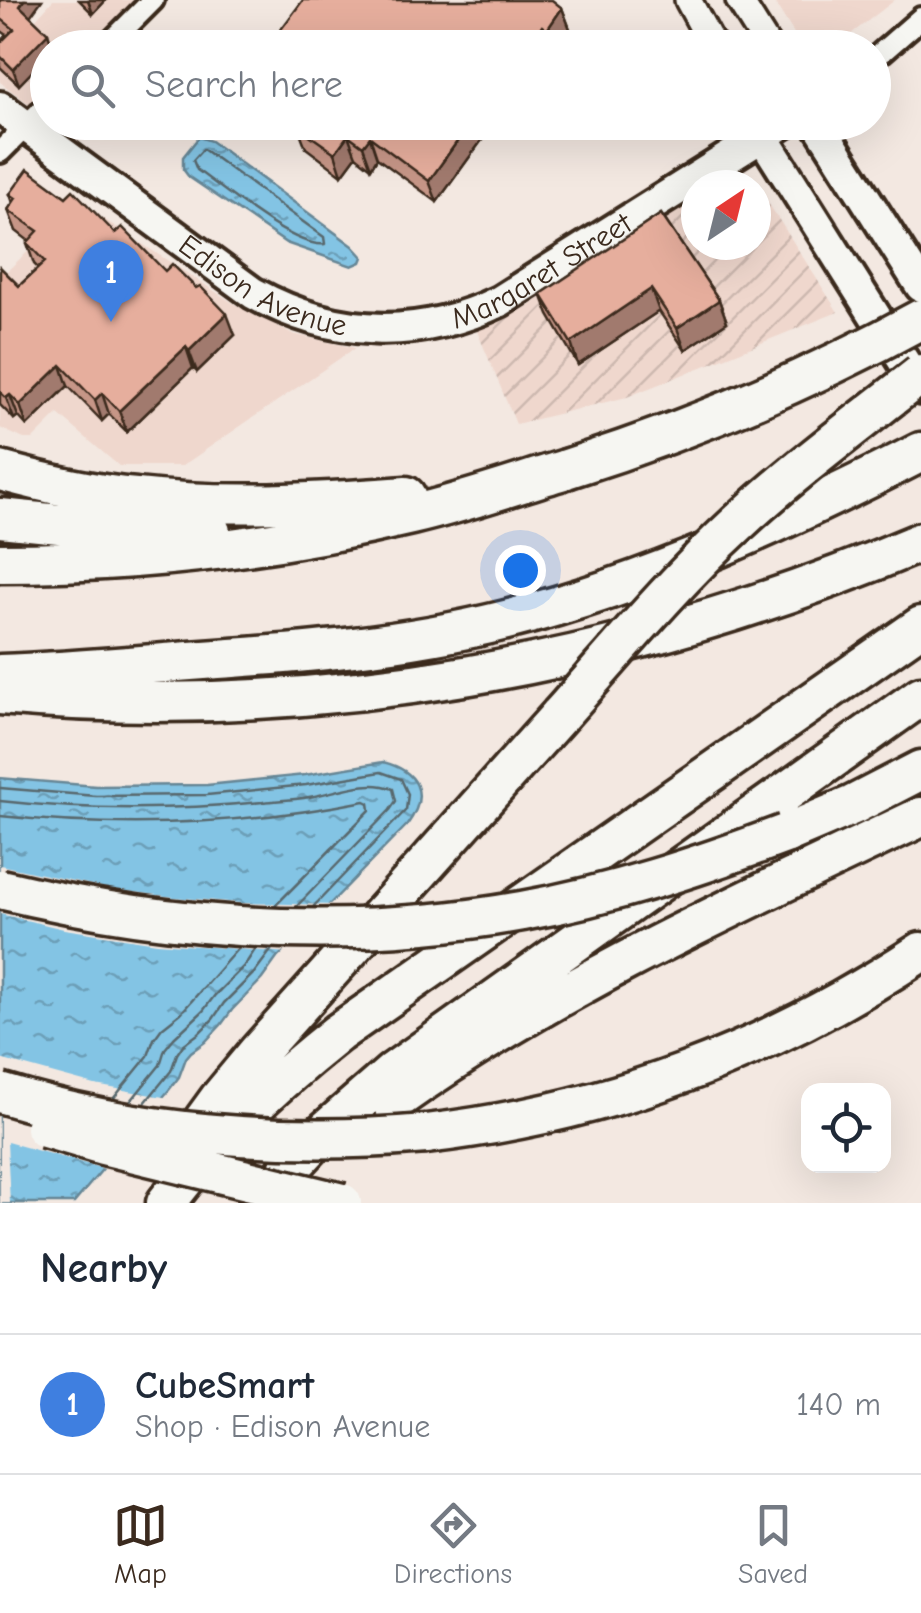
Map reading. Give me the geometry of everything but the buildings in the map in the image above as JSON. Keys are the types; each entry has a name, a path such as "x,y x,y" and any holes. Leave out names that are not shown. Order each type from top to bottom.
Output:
{"highway":[{"path":"0,563 164,557 338,529 448,506 641,444 750,402 856,354 921,319"},
{"path":"148,1203 185,1145 247,1064 673,588 736,524 790,477 921,374"},
{"path":"0,674 335,650 509,619 700,556 921,452"},
{"path":"0,471 137,498 268,503 448,492 566,469"},
{"path":"0,518 158,530 338,529"},
{"path":"0,695 208,701 357,691 466,676 594,651 688,626 817,584 921,542"},
{"path":"166,1203 248,1110 338,1032 921,626"},
{"path":"258,1203 333,1124 393,1072 921,696"},
{"path":"0,889 115,914 237,926 359,928 480,917 590,896 703,864 820,820 921,770"},
{"path":"270,1203 390,1104 503,1030 681,931 921,817"},
{"path":"0,1092 92,1115 210,1133 329,1139 426,1134 484,1126 620,1096 748,1049 854,994 921,952"},
{"path":"0,1114 103,1145 342,1203"}],"main road":[{"name":"Edison Avenue","path":"0,106 30,113"},
{"name":"Edison Avenue","path":"68,140 253,292 312,318 392,329"},
{"name":"Margaret Street","path":"392,329 445,323 500,301 748,140"},
{"path":"776,140 921,389"},
{"path":"828,140 921,286"}],"street":[{"path":"123,30 154,0"},
{"path":"688,0 704,30"},
{"path":"740,0 759,30"},
{"path":"891,44 921,18"},
{"path":"0,152 30,122"}],"shaded area":[{"path":"53,0 140,0 109,30 30,30 30,104 0,82 0,59"},
{"path":"773,0 895,0 856,30 792,30"},
{"path":"79,203 233,303 293,334 355,348 182,466 119,466 58,414 33,439 0,428 0,274"},
{"path":"771,207 838,312 627,397 516,424 477,331 529,306 681,208 681,260 771,260"}],"water":[{"path":"197,140 211,141 353,246 363,257 361,262 352,266 286,243 189,177 183,169 183,157"},
{"path":"383,762 405,771 417,785 418,803 407,825 277,958 205,1042 191,1052 169,1090 74,1203 0,1203 0,778 96,786 207,785"}],"pier":[{"path":"0,865 111,889 174,897 336,905 289,953 157,943 64,929 0,914"},
{"path":"0,1059 95,1085 169,1098 108,1170 7,1142 10,1203 0,1203"}],"place":[{"name":"CubeSmart","path":"111,322"}]}
